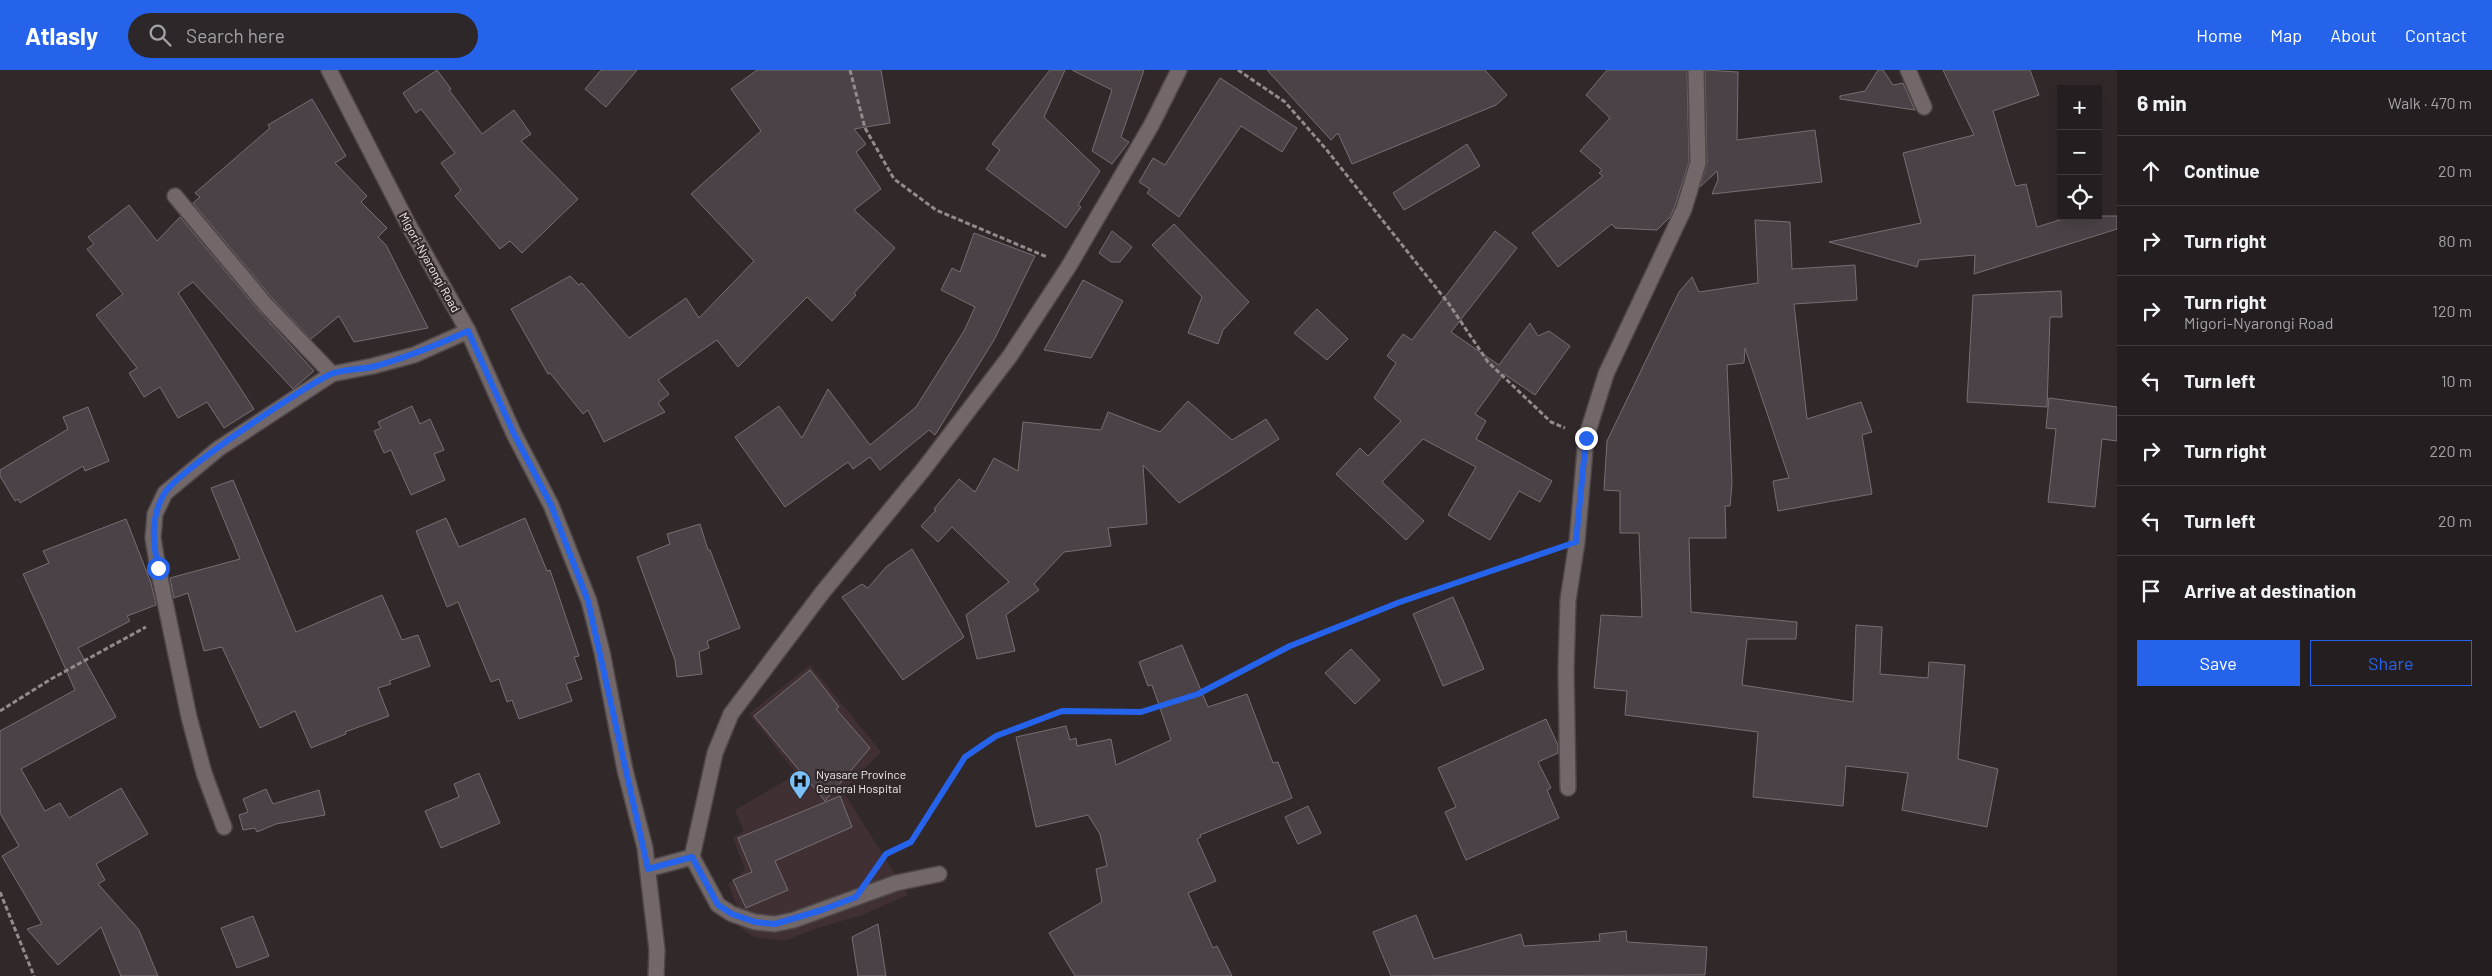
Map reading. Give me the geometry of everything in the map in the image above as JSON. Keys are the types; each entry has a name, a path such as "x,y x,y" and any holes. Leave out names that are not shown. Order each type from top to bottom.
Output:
{"street":[{"name":"Migori-Nyarongi Road","path":"329,70 408,224 468,331 514,434 551,505 588,601 648,869 657,950 656,976"},
{"path":"940,874 896,883 794,920 775,924 755,922 732,914 718,905 692,857 715,753 731,714 822,593 970,409 1010,356 1069,266 1152,124 1179,70"},
{"path":"1568,788 1566,670 1568,600 1576,542 1586,438 1606,374 1684,209 1698,162 1696,70"},
{"path":"1908,70 1924,107"},
{"path":"175,196 266,305 332,374"},
{"path":"224,827 204,773 189,716 153,538 155,514 165,493 225,444 332,374 414,355 468,331"},
{"path":"648,869 692,857"}],"path":[{"path":"850,70 865,128 894,179 936,210 1069,266"},
{"path":"1238,70 1286,102 1449,304 1488,362 1551,422 1586,438"},
{"path":"856,897 886,854 911,842 965,757 996,736 1062,711 1141,712 1198,694 1290,646 1400,602 1576,542"},
{"path":"0,712 51,679 168,614"},
{"path":"0,892 34,976"}],"shaded area":[{"name":"Nyasare Province General Hospital","path":"810,665 881,752 843,791 908,895 862,915 818,928 784,941 754,937 739,927 738,908 728,884 745,870 733,837 744,831 735,810 797,774 749,714"}],"building":[{"path":"437,70 451,89 449,90 482,134 514,110 531,134 521,141 578,199 522,253 510,241 500,249 455,196 461,190 441,163 455,153 421,109 416,113 403,93"},
{"path":"601,70 637,70 606,107 585,89"},
{"path":"757,70 881,70 890,123 854,129 866,144 856,152 881,189 854,210 895,248 854,293 856,295 832,321 807,297 738,367 717,340 658,380 669,394 658,403 665,412 604,442 588,410 583,414 550,373 548,374 511,309 570,276 579,285 582,283 629,338 686,298 699,318 754,261 691,194 761,131 731,89"},
{"path":"1050,70 1065,70 1044,117 1100,171 1078,205 1081,207 1066,228 986,169 1000,150 992,144"},
{"path":"1072,70 1144,70 1121,137 1129,142 1112,164 1092,151 1112,90"},
{"path":"1267,70 1485,70 1507,95 1496,105 1352,164 1338,133 1331,140"},
{"path":"1607,70 1687,70 1689,162 1670,217 1657,230 1615,228 1612,224 1558,267 1532,233 1603,176 1599,173 1602,170 1580,151 1610,118 1586,95"},
{"path":"1705,70 1738,72 1737,140 1815,130 1822,182 1712,194 1718,180 1717,171 1700,187 1707,163"},
{"path":"1878,70 1883,70 1893,85 1903,83 1915,110 1840,99 1840,96 1865,91"},
{"path":"1943,70 2030,70 2039,95 1993,111 2014,182 2016,186 2026,184 2037,227 2059,220 2102,220 2102,216 2117,216 2117,229 1974,274 1975,255 1919,260 1917,267 1829,242 1921,223 1903,153 1974,135"},
{"path":"1220,78 1297,128 1282,152 1241,126 1179,217 1147,193 1150,189 1139,182 1153,158 1165,165"},
{"path":"312,99 346,156 335,163 367,196 361,202 387,228 378,237 386,245 428,328 354,342 339,316 311,339 273,299 193,203 200,197 195,193 270,128 268,125"},
{"path":"1467,144 1480,166 1404,210 1393,193"},
{"path":"129,205 157,241 180,217 259,311 314,371 293,389 193,282 178,293 254,409 224,428 207,402 178,418 160,387 144,397 129,373 137,368 96,315 123,294 87,249 94,244 88,237"},
{"path":"1755,220 1790,222 1792,269 1855,265 1857,300 1794,304 1807,419 1861,402 1872,432 1862,435 1872,494 1778,511 1773,481 1789,478 1745,348 1744,363 1727,365 1732,483 1730,506 1725,506 1726,538 1689,538 1691,612 1797,622 1796,639 1747,639 1742,685 1853,702 1856,625 1882,627 1880,674 1928,678 1929,662 1965,665 1958,759 1998,769 1987,827 1902,810 1908,773 1846,766 1843,806 1753,797 1758,732 1625,715 1627,691 1594,688 1601,615 1642,617 1639,533 1620,533 1620,491 1604,490 1607,441 1679,292 1692,277 1699,292 1758,283"},
{"path":"1174,224 1249,302 1223,330 1218,344 1188,333 1202,297 1152,245"},
{"path":"1112,231 1132,247 1120,262 1111,262 1099,253"},
{"path":"1495,231 1517,248 1451,332 1499,365 1530,323 1538,336 1549,331 1570,346 1535,395 1504,374 1475,414 1486,421 1476,439 1552,481 1540,502 1519,491 1490,540 1448,515 1476,467 1423,439 1382,482 1424,521 1406,540 1336,474 1360,448 1368,456 1401,421 1374,398 1396,363 1387,356 1403,334 1412,340"},
{"path":"974,233 1035,256 994,340 935,435 929,430 880,470 870,457 853,469 848,462 785,507 735,437 779,406 802,438 828,389 870,445 916,407 964,331 975,307 941,290 952,268 960,272"},
{"path":"1083,280 1123,301 1091,358 1044,350"},
{"path":"2061,291 2062,317 2050,317 2047,407 1967,402 1973,295"},
{"path":"1317,309 1348,339 1327,360 1294,333"},
{"path":"2049,398 2117,407 2117,441 2102,439 2095,507 2048,502 2056,429 2046,428"},
{"path":"1188,401 1232,440 1266,419 1279,439 1179,503 1143,465 1147,524 1108,528 1111,546 1064,552 1034,584 1039,590 1006,615 1015,651 977,659 966,615 1009,582 952,527 938,542 921,526 936,510 934,509 959,479 975,492 994,458 1018,471 1023,422 1101,430 1108,412 1160,432"},
{"path":"412,406 420,424 430,419 444,450 434,454 445,480 411,495 391,450 384,453 374,431 381,428 378,422"},
{"path":"88,407 109,461 85,471 83,466 20,503 18,499 15,501 0,476 0,470 68,429 63,417"},
{"path":"233,480 296,632 382,595 402,640 418,635 430,666 389,681 391,684 378,688 389,716 345,732 346,734 311,748 295,711 260,728 222,647 204,651 188,593 174,598 170,578 240,559 211,488"},
{"path":"446,518 459,547 525,518 547,571 550,570 579,656 574,657 582,679 566,684 572,701 519,719 512,700 507,702 499,679 491,682 458,602 447,607 416,531"},
{"path":"126,519 151,583 156,605 127,616 130,621 78,648 116,717 21,769 45,811 60,803 69,818 121,788 148,834 96,864 105,880 98,884 139,930 158,976 121,976 101,927 58,965 27,929 42,924 2,856 19,846 0,813 0,731 75,690 23,574 49,563 43,551"},
{"path":"700,524 708,550 710,550 740,628 707,641 709,648 699,652 702,674 677,677 675,660 637,557 670,544 667,534"},
{"path":"912,549 964,637 903,680 842,597 862,584 868,588 886,567"},
{"path":"1453,597 1484,669 1443,686 1413,614"},
{"path":"1182,645 1208,707 1247,694 1273,763 1278,762 1292,798 1200,835 1201,837 1197,839 1216,881 1188,893 1213,948 1217,946 1232,976 1075,976 1049,933 1102,902 1096,869 1107,866 1100,834 1088,815 1036,827 1016,737 1066,726 1070,740 1076,738 1077,746 1111,739 1116,765 1171,740 1152,685 1148,686 1139,662"},
{"path":"1351,649 1380,680 1355,704 1325,673"},
{"path":"810,670 839,707 836,709 870,748 825,801 754,716"},
{"path":"1546,719 1558,745 1558,753 1538,762 1551,788 1547,790 1559,818 1466,860 1445,812 1456,807 1438,768"},
{"path":"479,773 500,823 441,848 425,811 459,797 454,784"},
{"path":"266,789 273,804 319,790 325,815 276,824 257,832 255,828 243,830 239,815 248,812 243,799"},
{"path":"840,796 852,827 775,861 788,890 746,908 733,880 752,872 738,838"},
{"path":"1308,806 1321,833 1298,844 1285,817"},
{"path":"1416,915 1434,959 1521,934 1524,946 1600,941 1599,934 1626,931 1627,942 1707,947 1705,975 1391,976 1373,932"},
{"path":"253,916 269,956 237,968 221,928"},
{"path":"878,924 886,976 858,976 852,937"}],"place":[{"name":"Nyasare Province General Hospital","path":"800,800"}],"route":[{"path":"158,568 153,538 155,514 165,493 187,472 280,406 332,374 414,355 468,331 514,434 551,505 588,601 602,652 625,770 645,848 648,869 692,857 718,905 732,914 755,922 775,924 794,920 856,897 886,854 911,842 965,757 996,736 1062,711 1141,712 1198,694 1290,646 1400,602 1512,562 1576,542 1586,438"}]}
